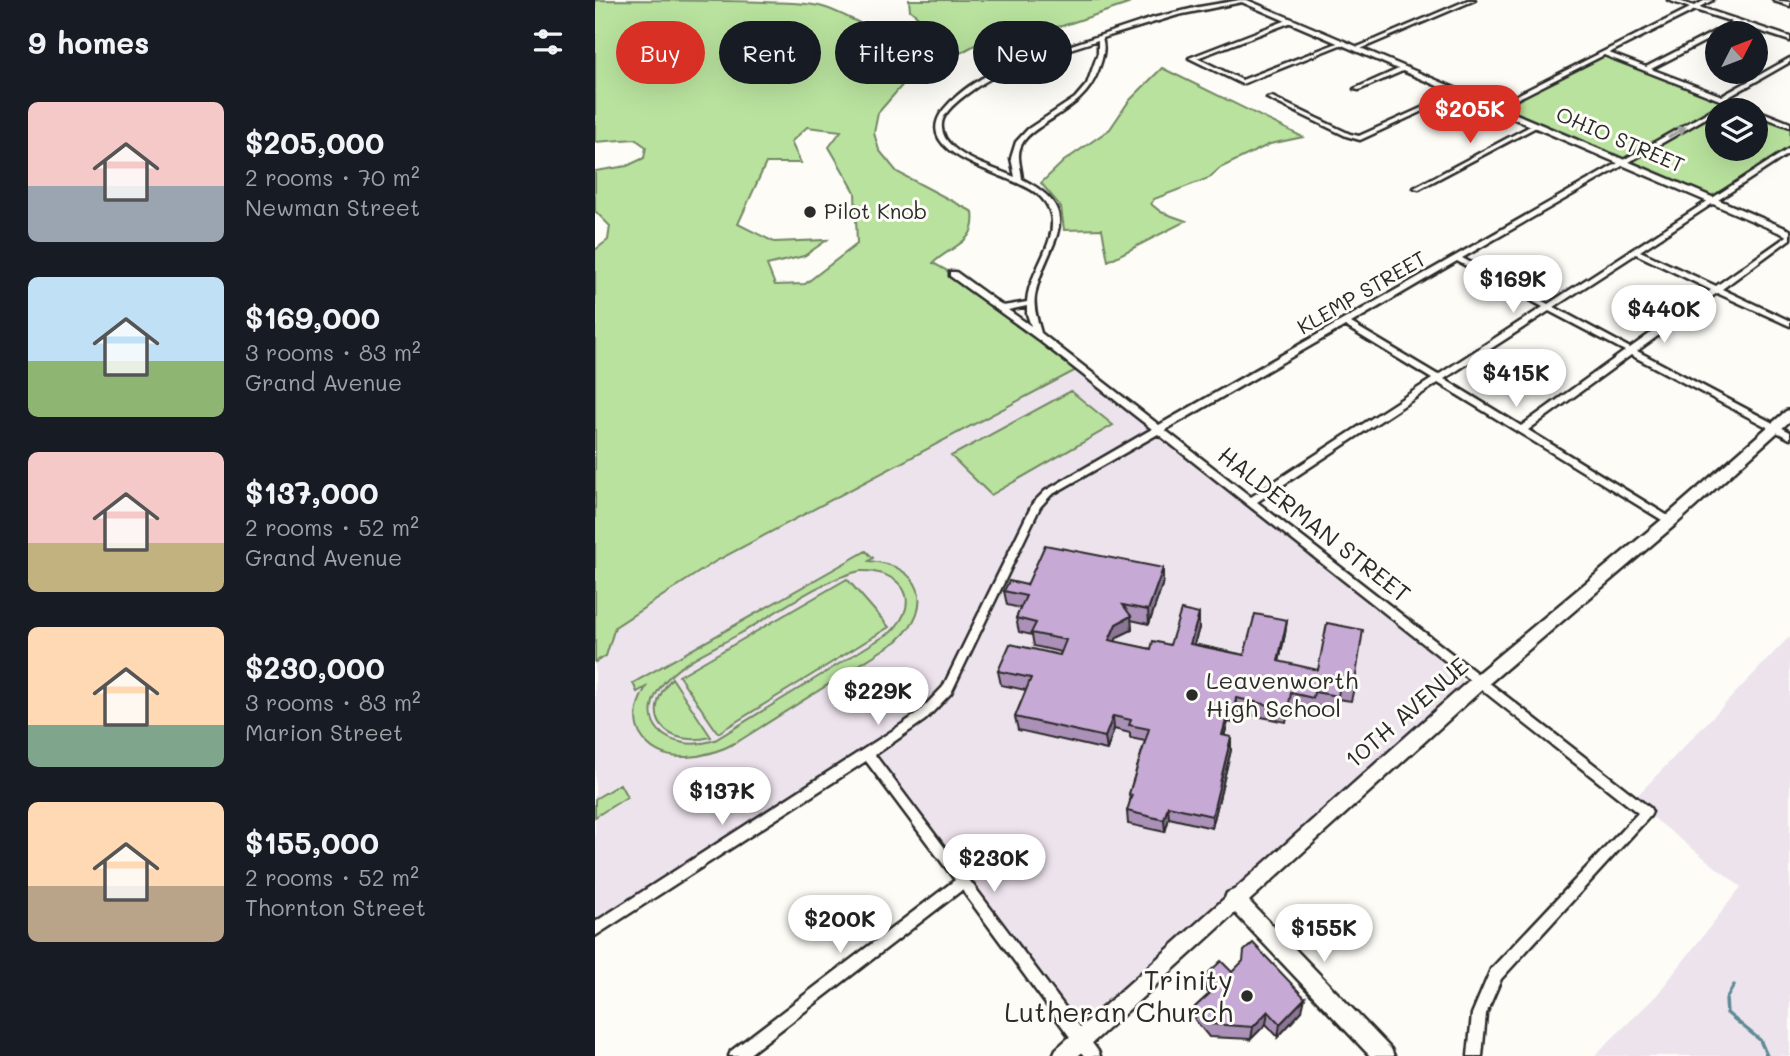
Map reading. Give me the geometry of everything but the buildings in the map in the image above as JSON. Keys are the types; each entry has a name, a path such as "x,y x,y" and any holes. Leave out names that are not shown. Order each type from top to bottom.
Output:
{"street":[{"path":"1356,49 1472,0"},
{"path":"1671,0 1734,21"},
{"path":"1495,108 1710,0"},
{"path":"1776,0 1790,4"},
{"path":"1039,336 1028,304 1032,284 1056,230 1055,215 1049,201 1036,188 1019,178 974,163 950,149 938,124 944,112 967,91 989,77 1100,37 1190,9 1242,1"},
{"name":"OHIO STREET","path":"1242,1 1790,235"},
{"path":"1290,21 1192,58 1242,82 1342,43"},
{"path":"1768,32 1790,39"},
{"path":"1019,178 1012,161 1014,149 1024,135 1067,109 1090,88 1096,76 1103,44 1100,37"},
{"path":"1645,70 1705,39"},
{"path":"1603,54 1721,98"},
{"name":"KLEMP STREET","path":"1729,98 1790,60"},
{"path":"1357,89 1403,69"},
{"path":"1271,98 1348,135 1363,137 1459,93"},
{"name":"KLEMP STREET","path":"595,930 921,717 947,690 1036,505 1048,494 1624,163 1705,113"},
{"path":"1768,117 1790,125"},
{"path":"1417,188 1536,125"},
{"path":"1250,502 1790,150"},
{"path":"991,169 1012,161"},
{"path":"1522,430 1790,235"},
{"path":"1636,251 1790,324"},
{"path":"1458,259 1783,432"},
{"name":"HALDERMAN STREET","path":"953,274 1039,336 1646,812 1496,974 1479,1014 1475,1056"},
{"path":"1001,309 1028,304"},
{"path":"1346,323 1670,521"},
{"name":"10TH AVENUE","path":"1063,1056 1234,899 1480,681 1670,521 1783,432 1790,414"},
{"path":"867,753 1093,1056"},
{"path":"736,1056 964,881"},
{"path":"1234,899 1384,1056"}],"shaded area":[{"path":"1078,369 1459,672 1465,687 1080,1040 867,753 595,930 595,662 606,656 615,627 716,561"},
{"path":"1790,636 1790,1056 1594,1056 1656,996 1741,887 1632,801"}],"green space":[{"path":"595,0 806,4 832,10 855,21 835,21 835,84 903,84 878,113 874,133 879,150 897,172 973,212 973,223 967,237 933,263 953,274 1078,369 716,561 615,627 606,656 595,662 595,250 608,240 610,226 595,211 595,171 627,166 644,158 646,147 635,139 595,142","holes":["807,127 841,131 829,147 855,192 857,244 805,284 775,285 767,265 804,256 827,240 774,242 738,224 766,163 801,163 791,142"]},
{"path":"909,0 1119,0 1128,4 1072,23 973,21 973,46 959,54 959,21 923,21 910,10"},
{"path":"1603,53 1721,98 1705,98 1705,161 1768,161 1768,117 1790,125 1790,150 1712,201 1495,108"},
{"path":"1162,68 1303,137 1270,144 1220,168 1209,178 1154,199 1151,204 1161,212 1186,221 1108,261 1102,229 1064,230 1061,207 1041,183 1064,161 1110,129 1129,101"},
{"path":"1071,391 1113,425 991,495 951,456"},
{"path":"866,551 873,558 869,561 901,570 918,589 917,614 897,641 739,741 714,752 687,757 673,756 660,753 649,745 640,734 636,722 638,704 646,687 637,692 633,683","holes":["860,571 874,572 897,581 907,598 901,620 891,632 715,740 683,743 659,731 653,721 652,708 656,694 667,679 683,665 831,581"]},
{"path":"847,579 889,627 718,733 679,676"},
{"path":"672,678 711,737 681,738 661,726 657,705"},
{"path":"620,784 627,797 595,817 595,799"}],"waterway":[{"path":"1734,985 1726,999 1727,1013 1760,1040 1767,1056"}],"place":[{"name":"Pilot Knob","path":"810,212"},
{"name":"Leavenworth High School","path":"1192,695"},
{"name":"Trinity Lutheran Church","path":"1247,996"}]}
